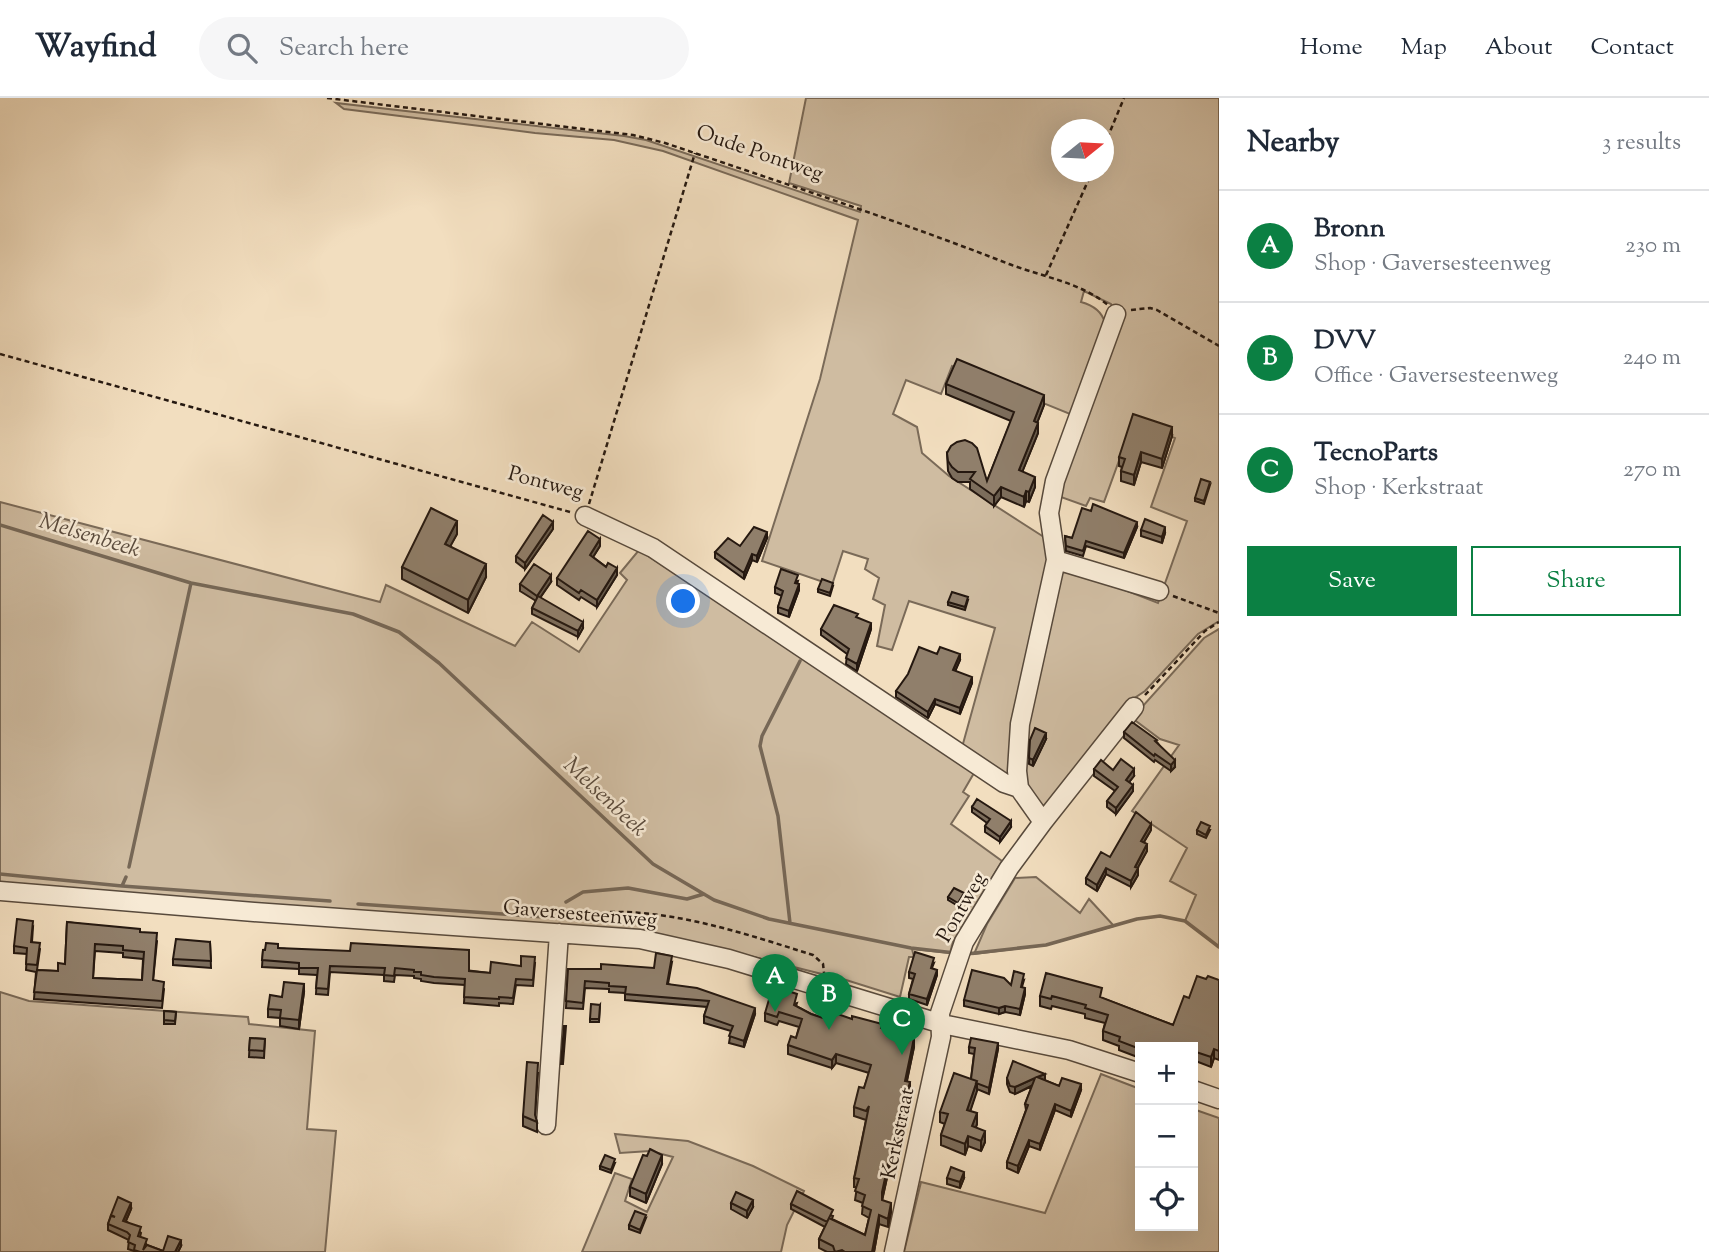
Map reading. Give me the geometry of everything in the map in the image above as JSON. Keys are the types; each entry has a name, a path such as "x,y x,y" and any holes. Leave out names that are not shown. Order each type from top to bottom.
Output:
{"street":[{"path":"1019,788 1017,771 1020,724 1056,560 1049,513 1055,481 1116,314"},
{"name":"Pontweg","path":"586,516 653,548 1004,783 1019,788 1043,822"},
{"path":"1056,560 1159,591"},
{"name":"Pontweg","path":"942,1024 940,1013 964,942 1009,868 1134,707"},
{"name":"Gaversesteenweg","path":"0,891 640,939 695,949 942,1024 1069,1050 1135,1071"},
{"path":"546,1125 559,933"},
{"name":"Kerkstraat","path":"894,1252 942,1037 942,1024"},
{"path":"1198,1092 1219,1099"}],"path":[{"name":"Oude Pontweg","path":"327,98 633,135 695,153 1073,285 1097,297 1116,314"},
{"path":"1114,122 1124,98"},
{"path":"586,516 695,153"},
{"path":"1046,275 1088,182"},
{"path":"1116,314 1143,309 1157,310 1219,346"},
{"name":"Pontweg","path":"0,354 586,516"},
{"path":"1159,591 1219,613"},
{"path":"1134,707 1205,631 1219,622"},
{"path":"591,935 598,918 608,912 624,911 713,925 813,955 823,964 826,989"}],"shaded area":[{"path":"806,98 1219,98 1219,621 1198,634 1145,691 1130,701 1044,810 1026,793 1022,740 1060,570 1071,569 1158,603 1187,521 1151,507 1175,438 1133,422 1104,502 1090,498 1086,506 1058,496 1090,402 1121,325 1111,304 1084,291 1081,302 1096,309 1105,323 1070,414 952,366 941,394 906,380 893,414 917,427 922,453 949,476 1047,539 1050,560 1009,781 961,751 995,628 909,601 892,650 877,646 885,605 873,599 879,578 865,569 868,559 843,551 832,585 762,561 820,379 858,220 663,151 614,140 344,109 336,103 646,140 860,212 861,206 789,183"},
{"path":"0,502 380,602 386,585 515,646 532,622 579,652 627,580 620,573 639,550 813,663 974,773 963,792 969,796 951,824 1002,861 953,942 950,953 912,949 914,957 909,957 900,997 846,980 697,943 0,885"},
{"path":"1219,629 1219,947 1185,921 1196,895 1170,881 1187,848 1132,811 1179,745 1160,739 1132,718 1204,638"},
{"path":"1036,877 1080,913 1089,899 1114,926 1046,945 974,954 987,924 1015,878"},
{"path":"0,992 29,1001 248,1017 249,1024 315,1031 307,1129 336,1131 325,1252 0,1252"},
{"path":"1101,1074 1135,1087 1135,1231 1198,1231 1198,1111 1219,1118 1219,1252 904,1252 921,1182 1045,1213"},
{"path":"615,1134 688,1141 753,1166 804,1191 787,1225 781,1252 582,1252 615,1173 632,1179 625,1201 647,1212 673,1157 650,1151 620,1153"}],"building":[{"path":"957,359 1044,395 1034,421 1038,423 1019,470 1035,477 1024,497 1001,487 994,496 970,479 975,472 958,472 948,461 947,453 951,446 965,440 972,443 977,448 987,481 1014,412 946,384"},
{"path":"1133,414 1172,427 1162,459 1141,452 1134,475 1121,471 1125,459 1119,457"},
{"path":"1201,479 1210,482 1204,501 1195,498"},
{"path":"1093,504 1137,522 1124,553 1086,541 1083,551 1066,546 1065,536 1072,538 1082,508 1091,511"},
{"path":"431,508 457,521 445,544 486,564 468,600 402,567"},
{"path":"543,515 553,522 525,563 516,556"},
{"path":"1145,519 1165,527 1162,537 1141,530"},
{"path":"754,527 767,532 757,556 752,554 744,573 715,552 728,538 740,546"},
{"path":"588,531 600,539 590,555 606,567 608,563 617,568 597,600 581,590 579,593 557,578"},
{"path":"534,564 551,575 537,596 520,584"},
{"path":"781,569 798,575 795,583 799,584 789,611 778,607 783,591 775,587"},
{"path":"822,579 833,583 830,593 818,589"},
{"path":"952,592 968,597 965,607 948,602"},
{"path":"538,596 583,622 578,631 532,608"},
{"path":"834,605 858,614 856,617 871,623 857,664 846,658 849,649 821,629"},
{"path":"919,647 937,654 940,647 960,654 953,670 972,677 960,708 935,699 928,712 896,691 908,674"},
{"path":"1132,722 1157,740 1155,741 1175,760 1171,765 1155,754 1154,756 1124,732"},
{"path":"1035,728 1046,733 1033,760 1029,758 1030,740"},
{"path":"1121,759 1134,769 1126,780 1133,785 1116,808 1107,801 1118,787 1094,769 1101,760 1113,770"},
{"path":"977,799 1011,821 1000,837 985,826 990,819 972,807"},
{"path":"1136,812 1151,824 1141,841 1147,844 1131,881 1106,868 1097,885 1086,878 1101,852 1110,857"},
{"path":"1201,822 1210,826 1206,835 1197,830"},
{"path":"954,888 964,893 958,903 948,897"},
{"path":"17,919 33,921 31,942 40,943 37,965 26,964 27,948 14,946"},
{"path":"67,922 157,933 153,980 164,982 162,1001 34,992 37,970 58,971 58,963 65,964","holes":["95,944 123,946 123,950 144,952 142,980 93,978"]},
{"path":"176,939 210,942 211,961 173,959"},
{"path":"266,943 278,944 278,948 350,951 351,943 469,950 469,971 490,973 491,962 521,966 521,956 535,957 533,980 516,979 513,998 464,997 465,979 421,975 421,972 414,970 395,968 394,976 384,975 385,968 330,966 328,989 316,988 318,968 299,968 299,963 262,960"},
{"path":"915,952 934,958 931,968 937,970 927,999 909,994 915,974 909,972"},
{"path":"656,953 672,956 667,984 697,988 755,1008 744,1041 729,1036 733,1026 704,1016 709,1001 625,994 626,987 585,981 583,1003 566,1001 568,969 601,969 601,964 654,968"},
{"path":"972,970 1004,978 1011,985 1014,971 1024,974 1021,987 1025,988 1020,1009 1005,1006 999,1008 964,1000"},
{"path":"1046,973 1102,988 1100,997 1173,1025 1184,996 1189,998 1197,976 1206,979 1208,976 1219,980 1219,1051 1214,1049 1211,1057 1198,1053 1198,1042 1135,1042 1135,1047 1119,1041 1120,1037 1103,1031 1108,1015 1085,1008 1086,1005 1052,996 1051,999 1040,996"},
{"path":"284,982 304,984 299,1020 280,1018 281,1010 268,1009 270,995 282,997"},
{"path":"773,986 797,994 794,1005 811,1014 823,1018 826,1010 852,1019 852,1016 882,1024 881,1028 914,1038 905,1081 910,1082 902,1111 905,1112 899,1133 895,1132 882,1192 882,1200 891,1203 888,1219 879,1215 872,1252 835,1252 833,1246 819,1239 829,1218 865,1235 871,1210 862,1206 865,1195 855,1191 859,1179 854,1178 869,1106 866,1111 854,1107 859,1087 864,1088 871,1065 836,1054 832,1060 788,1045 791,1036 796,1038 802,1019 779,1012 777,1017 765,1013"},
{"path":"591,1004 600,1005 599,1019 590,1019"},
{"path":"164,1011 176,1012 175,1021 164,1020"},
{"path":"564,1026 566,1026 561,1064"},
{"path":"250,1038 265,1039 264,1051 249,1050"},
{"path":"971,1038 998,1043 989,1088 971,1079 975,1048 969,1047"},
{"path":"1013,1061 1045,1074 1037,1077 1059,1086 1062,1078 1081,1084 1071,1111 1055,1104 1040,1144 1029,1140 1018,1166 1007,1162 1035,1078 1015,1087 1010,1086 1007,1078"},
{"path":"527,1062 538,1063 535,1115 537,1122 523,1116"},
{"path":"954,1073 977,1081 967,1110 977,1113 972,1126 985,1131 981,1141 968,1136 965,1144 941,1135 948,1114 940,1112"},
{"path":"650,1149 662,1155 646,1194 630,1187 643,1155 647,1156"},
{"path":"605,1155 615,1159 611,1170 600,1166"},
{"path":"951,1167 964,1172 960,1182 947,1178"},
{"path":"797,1191 833,1210 827,1222 791,1204"},
{"path":"736,1192 753,1200 747,1211 731,1203"},
{"path":"118,1197 131,1203 123,1221 141,1227 138,1236 147,1239 143,1250 147,1245 163,1251 168,1236 181,1240 175,1252 134,1250 135,1245 128,1242 130,1235 127,1232 108,1224 111,1216 115,1217 111,1215"},
{"path":"635,1211 646,1215 640,1230 629,1225"}],"waterway":[{"name":"Melsenbeek","path":"0,525 191,583 353,614 399,632 439,663 653,864 714,900 769,919 911,948 955,953"},
{"path":"129,867 191,583"},
{"path":"790,923 778,816 760,746 762,736 800,661"},
{"path":"0,874 122,886 126,877"},
{"path":"122,886 330,901"},
{"path":"566,902 583,892 628,888 687,899 704,894"},
{"path":"358,904 559,918 565,911"},
{"name":"Melsenbeek","path":"966,954 1046,945 1137,919 1160,916 1185,921 1219,947"}],"place":[{"name":"Bronn","path":"775,1012"},
{"name":"DVV","path":"829,1030"},
{"name":"TecnoParts","path":"902,1055"}]}
